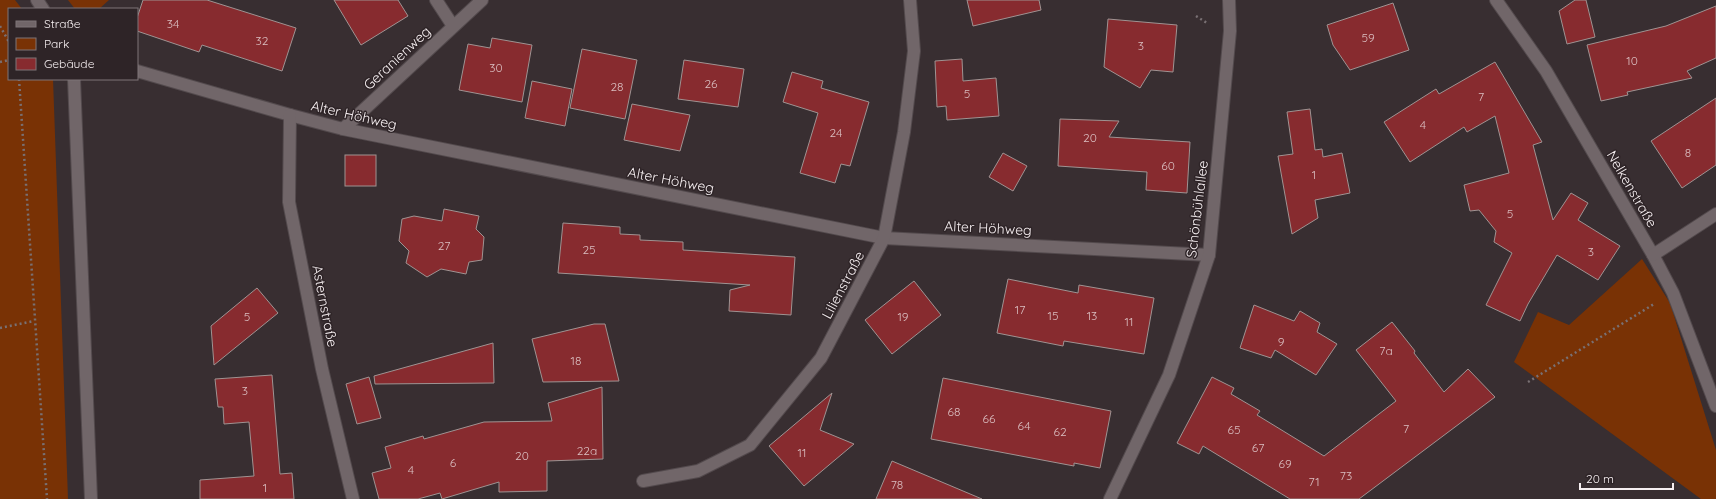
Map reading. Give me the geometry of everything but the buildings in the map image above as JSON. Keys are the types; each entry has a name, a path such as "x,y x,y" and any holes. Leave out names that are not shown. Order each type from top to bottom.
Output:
{"street":[{"name":"Geranienweg","path":"436,0 453,26"},
{"name":"Geranienweg","path":"343,129 482,0"},
{"name":"Lilienstraße","path":"643,481 698,471 750,445 821,358 884,238 904,132 914,51 910,0"},
{"name":"Schönbühlallee","path":"1110,499 1168,375 1209,256 1230,31 1229,0"},
{"name":"Nelkenstraße","path":"1496,0 1546,71 1653,255 1673,293 1716,406"},
{"name":"Alter Höhweg","path":"138,71 343,129 884,238 1209,256"},
{"path":"74,80 91,499"},
{"name":"Asternstraße","path":"290,115 289,202 322,369 353,499"},
{"path":"1653,255 1716,214"}],"path":[{"path":"0,26 8,40"},
{"path":"19,80 47,499"},
{"path":"1528,382 1640,312"},
{"path":"0,328 34,321"}],"green space":[{"path":"0,0 15,0 21,8 8,8 8,80 53,80 68,499 0,499"},
{"path":"68,0 109,0 100,8 74,8"},
{"path":"1642,259 1670,303 1716,450 1716,499 1701,499 1514,362 1538,312 1569,325"}]}
